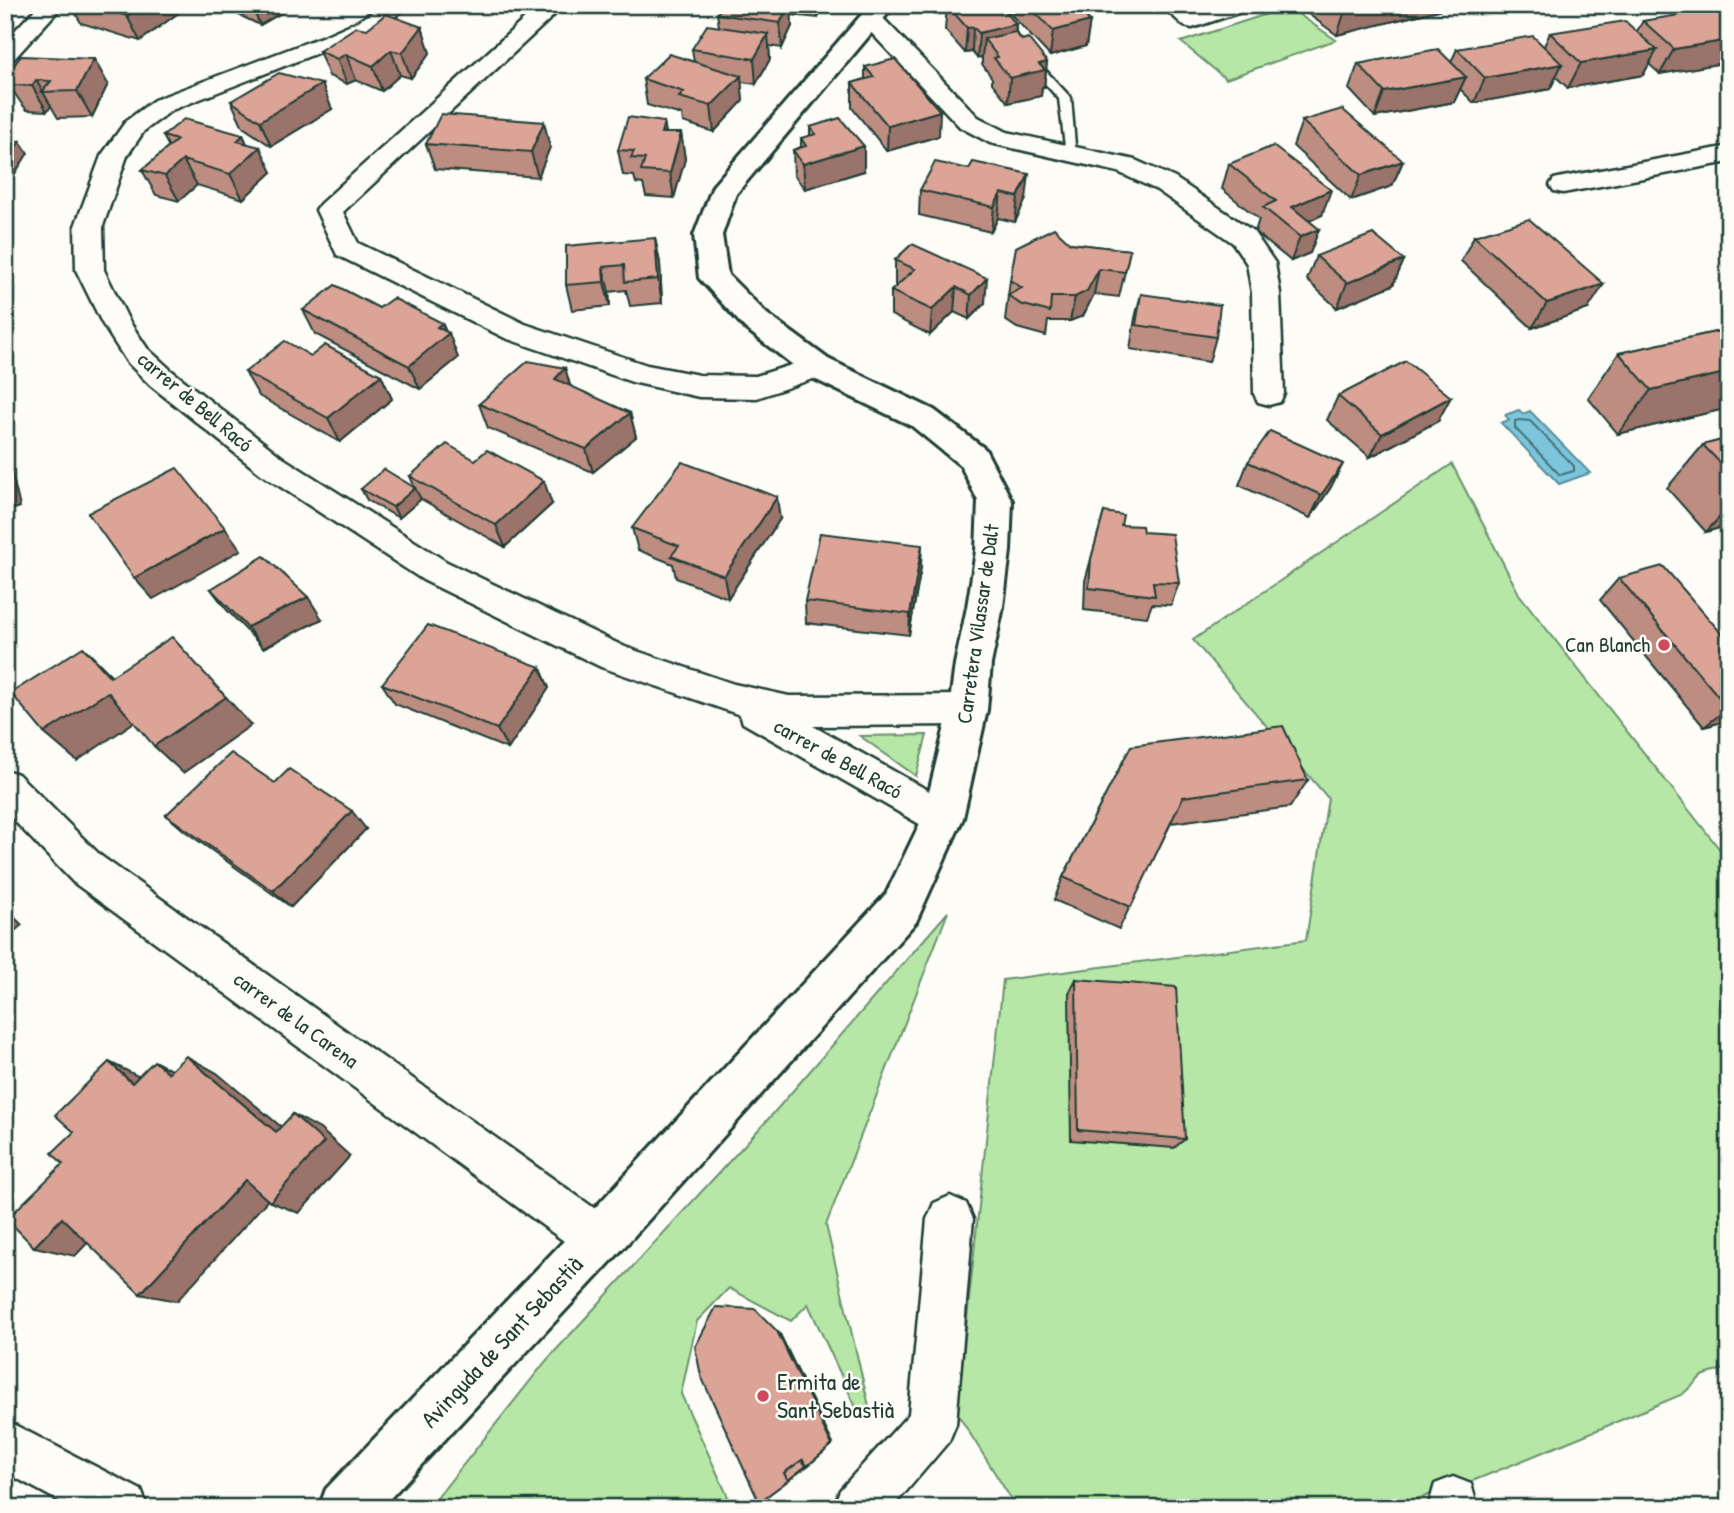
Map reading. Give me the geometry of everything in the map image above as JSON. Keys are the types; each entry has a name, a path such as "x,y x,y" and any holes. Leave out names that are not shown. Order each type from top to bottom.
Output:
{"street":[{"path":"5,55 52,5"},
{"name":"carrer de Bell Racó","path":"400,5 368,25 332,41 163,105 135,126 114,156 89,226 90,270 116,323 137,355 160,379 283,474 435,571 613,657 734,699 789,711 968,710"},
{"path":"554,5 329,210 348,249 515,331 643,375 699,386 757,387 817,367"},
{"path":"1172,5 1192,21 1239,5"},
{"path":"878,13 969,122 999,138 1126,166 1166,184 1243,237 1261,263 1263,273 1269,394"},
{"name":"Carretera Vilassar de Dalt","path":"658,1175 901,908 943,818 968,710 973,664 993,551 995,501 973,458 923,418 817,367 756,321 714,278 708,235 723,192 878,13"},
{"path":"1563,185 1729,154"},
{"name":"carrer de Bell Racó","path":"734,699 943,818"},
{"name":"carrer de la Carena","path":"5,786 87,869 599,1239"},
{"name":"Avinguda de Sant Sebastià","path":"345,1508 658,1175"},
{"path":"858,1508 932,1424 950,1219"},
{"path":"5,1445 123,1508"}],"lane":[{"path":"1017,47 1065,98 1072,154"}],"green space":[{"path":"1288,7 1336,40 1226,79 1181,42"},
{"path":"1452,464 1519,594 1729,861 1729,1367 1702,1376 1683,1394 1602,1428 1470,1482 1388,1508 1017,1508 957,1413 1003,980 1306,940 1328,798 1193,640"},
{"path":"927,735 916,776 860,736"},
{"path":"948,912 826,1225 869,1406 859,1414 808,1304 791,1321 729,1288 697,1321 681,1394 733,1508 429,1508 546,1361 771,1116"}],"water":[{"path":"1519,410 1523,414 1530,411 1590,473 1559,484 1501,423 1509,420 1505,415"}],"building":[{"path":"92,5 141,5 127,16"},
{"path":"722,5 789,5 780,23 717,14"},
{"path":"947,5 1000,5 1016,24 979,33 973,27 967,28"},
{"path":"1028,5 1074,5 1090,21 1053,31"},
{"path":"1715,9 1729,21 1729,40 1674,49 1643,21"},
{"path":"386,14 422,27 402,53 391,50 373,66 346,54 337,59 319,51 356,27 367,29"},
{"path":"1625,21 1657,50 1581,63 1550,33"},
{"path":"707,25 768,34 754,59 692,49"},
{"path":"1015,32 1022,40 1028,38 1047,62 1039,64 1045,70 1010,78 994,58 998,57 984,39"},
{"path":"1533,36 1562,64 1485,78 1457,49"},
{"path":"1438,49 1466,77 1384,92 1358,64"},
{"path":"669,54 741,76 711,106 679,97 684,92 643,79"},
{"path":"21,56 94,59 77,91 42,92 51,81 36,80 32,86 11,85 5,78"},
{"path":"895,59 940,111 888,126 852,83 874,77 865,67"},
{"path":"279,73 322,84 260,121 231,101"},
{"path":"1342,109 1403,161 1361,175 1302,121"},
{"path":"441,114 544,122 531,152 426,144"},
{"path":"628,117 664,122 661,133 681,133 670,173 641,171 645,159 631,158 634,151 618,150"},
{"path":"840,118 864,146 803,164 793,150 806,146 801,138 816,134 810,127"},
{"path":"184,119 243,135 237,141 260,147 230,174 183,160 165,176 142,170 177,140 163,136"},
{"path":"5,140 20,141 5,162"},
{"path":"1273,146 1331,190 1292,207 1319,229 1300,237 1263,207 1276,201 1229,164"},
{"path":"935,162 969,169 973,162 1029,174 1018,197 1001,193 994,207 920,190"},
{"path":"1529,219 1604,284 1547,303 1474,236"},
{"path":"1054,228 1070,243 1130,250 1125,272 1099,269 1087,291 1075,297 1051,297 1050,312 1020,304 1008,295 1022,288 1010,280 1016,247"},
{"path":"1373,234 1404,260 1347,283 1316,256"},
{"path":"655,238 658,279 625,282 624,265 603,267 604,282 566,285 566,246"},
{"path":"912,244 987,278 971,295 956,287 932,310 891,291 915,269 895,260"},
{"path":"335,285 379,308 393,298 442,323 437,327 449,333 409,366 303,310"},
{"path":"1141,294 1220,305 1216,337 1136,325"},
{"path":"1729,329 1729,372 1651,390 1619,353"},
{"path":"285,341 311,356 325,345 381,375 328,418 245,372"},
{"path":"528,361 565,368 555,379 630,413 586,449 479,404"},
{"path":"1406,361 1451,397 1382,434 1338,396"},
{"path":"1270,431 1343,464 1321,495 1248,462"},
{"path":"1729,438 1729,472 1703,445"},
{"path":"447,444 475,460 487,450 544,481 496,525 410,476"},
{"path":"682,462 777,497 724,576 671,556 679,546 632,528"},
{"path":"177,468 225,528 134,578 88,513"},
{"path":"384,469 415,488 393,507 361,489"},
{"path":"1104,512 1123,515 1121,525 1142,526 1143,532 1172,534 1179,583 1153,582 1155,596 1089,588 1091,559"},
{"path":"820,533 922,545 910,614 805,601"},
{"path":"264,556 308,597 247,627 211,589"},
{"path":"1663,566 1729,642 1728,708 1619,578"},
{"path":"428,625 540,667 497,729 382,684"},
{"path":"172,637 226,697 154,746 108,692 44,733 11,693 83,647 110,677"},
{"path":"1283,726 1308,780 1183,797 1131,907 1063,877 1131,746"},
{"path":"231,753 275,783 289,769 352,811 273,891 166,815"},
{"path":"1076,979 1176,987 1185,1139 1078,1130"},
{"path":"186,1056 276,1132 293,1114 324,1142 270,1202 245,1180 140,1294 62,1218 34,1247 7,1219 63,1164 52,1153 74,1132 55,1115 109,1062 132,1083 154,1061 168,1073"},
{"name":"Ermita de Sant Sebastià","path":"716,1307 755,1309 777,1331 832,1445 807,1466 803,1460 784,1473 788,1480 790,1479 759,1502 701,1376 695,1347"},
{"path":"802,1460 806,1466 788,1480 784,1473"}],"place":[{"name":"Can Blanch","path":"1664,645"},
{"name":"Ermita de Sant Sebastià","path":"763,1396"}]}
